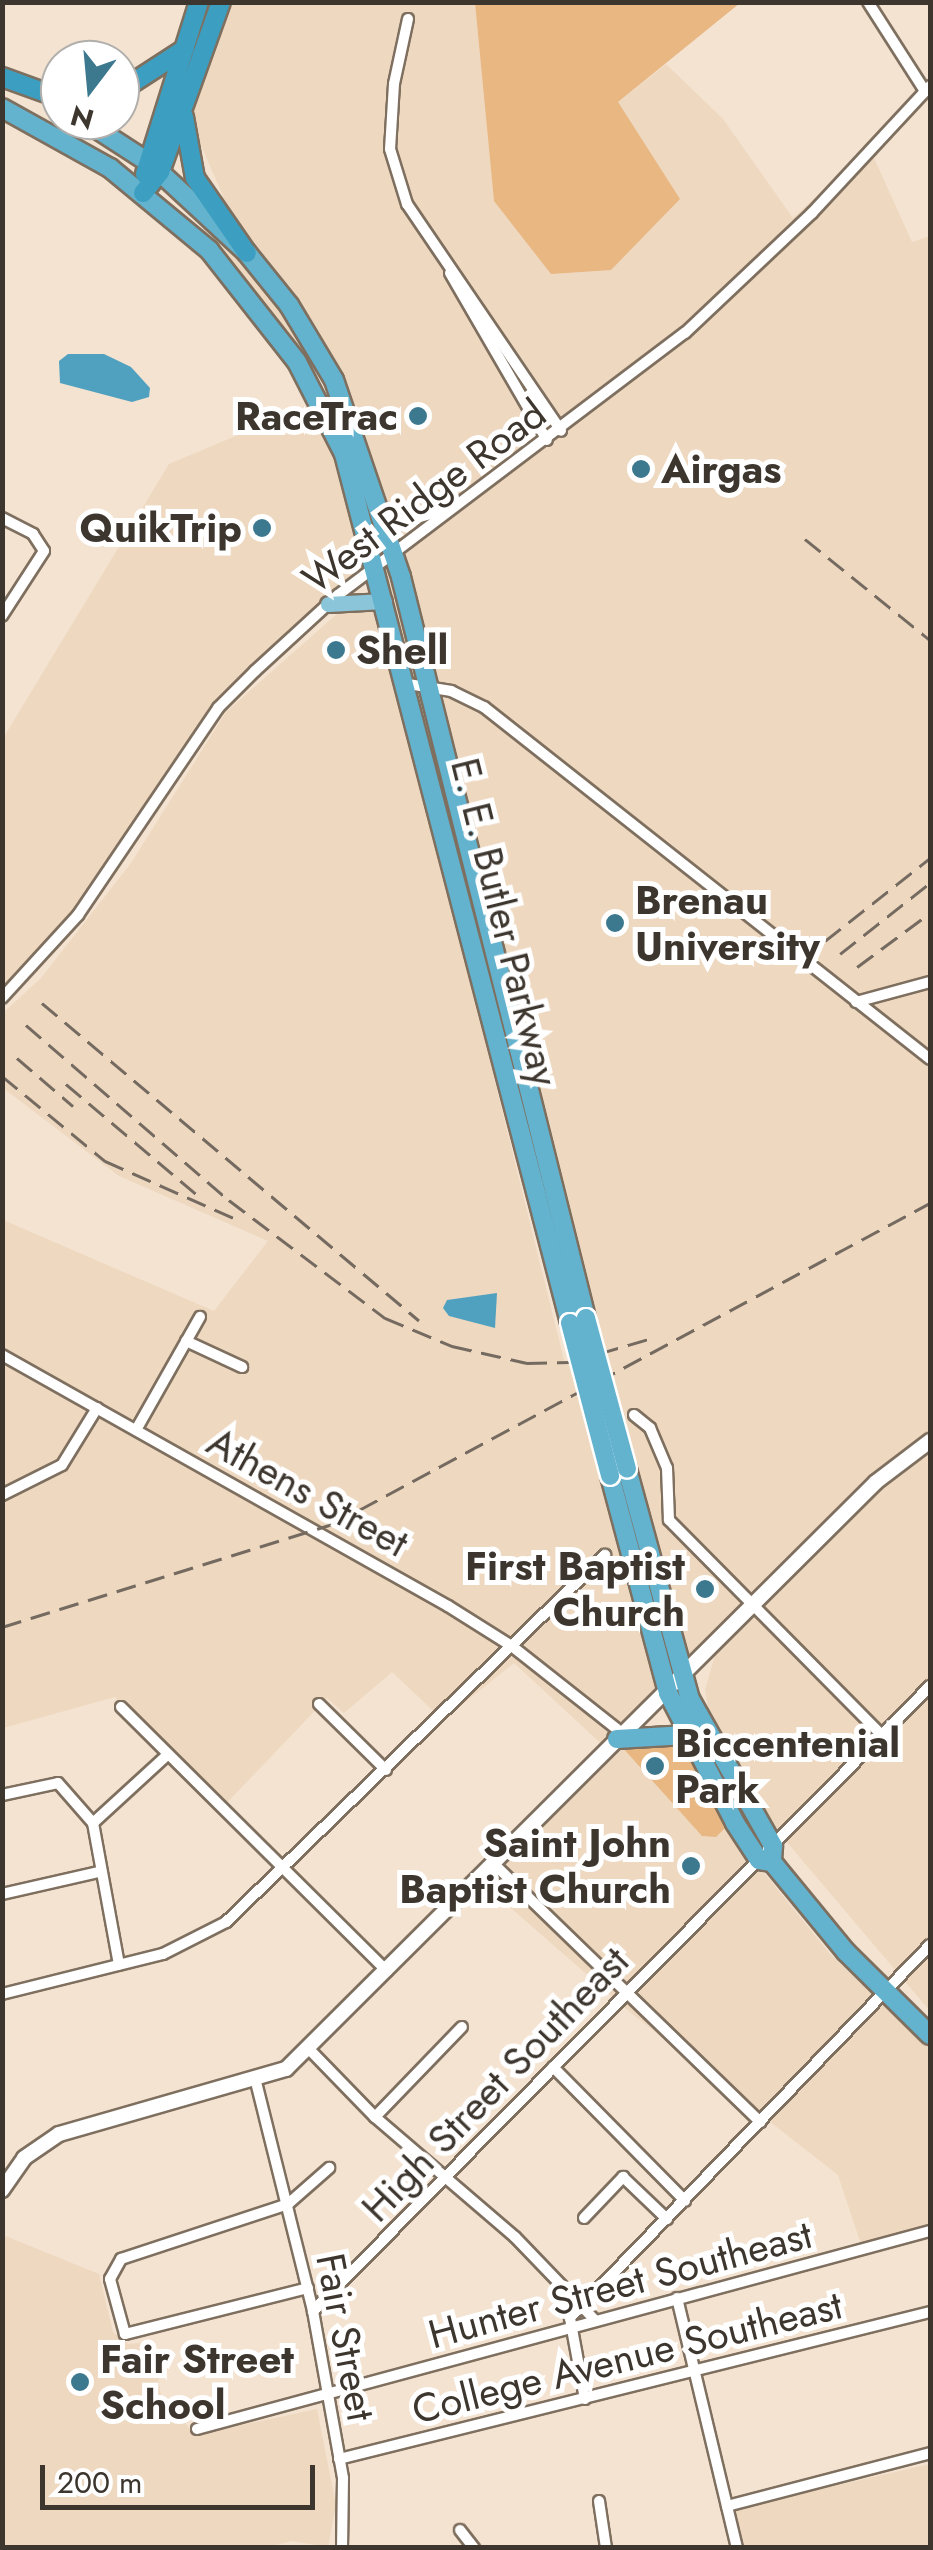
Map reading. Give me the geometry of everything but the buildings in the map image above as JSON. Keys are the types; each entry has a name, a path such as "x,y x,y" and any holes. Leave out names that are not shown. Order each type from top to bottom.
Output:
{"highway":[{"path":"155,168 198,2"},
{"path":"141,191 186,100 220,2"},
{"path":"140,78 185,48"},
{"path":"2,77 40,91"},
{"path":"2,77 40,97"},
{"path":"186,100 184,140 195,178 247,253"},
{"name":"E. E. Butler Parkway","path":"2,108 85,151 141,191 242,286 296,362 344,454 384,601 417,685"},
{"name":"E. E. Butler Parkway","path":"113,140 155,168 247,253 289,305 334,380 394,554 417,685 619,1472 668,1692 688,1735 768,1856 888,1994 930,2035"},
{"name":"E. E. Butler Parkway","path":"619,1472 684,1675 721,1762 768,1856"},
{"path":"620,1737 688,1735"}],"main road":[{"path":"328,604 384,601"},
{"path":"2,2190 24,2158 59,2134 256,2082 309,2049 876,1482 930,1441"}],"street":[{"path":"868,2 928,88"},
{"path":"408,19 394,84 390,149 407,204 560,430"},
{"name":"West Ridge Road","path":"2,998 78,914 218,708 328,604 686,333 812,213 928,88"},
{"path":"444,258 464,308 546,440"},
{"path":"383,515 413,518 456,506"},
{"path":"2,518 42,542 40,563 2,616"},
{"path":"417,685 469,698 514,728 930,1058"},
{"path":"856,1002 930,982"},
{"path":"136,1430 200,1318"},
{"path":"186,1341 242,1367"},
{"name":"Athens Street","path":"2,1355 513,1647 620,1737"},
{"path":"2,1494 62,1465 97,1408"},
{"path":"634,1415 650,1428 667,1468 669,1520 882,1735"},
{"path":"2,1994 119,1965 195,1941 285,1870 605,1555"},
{"name":"High Street Southeast","path":"313,2311 629,1990 768,1856 930,1686"},
{"path":"319,1704 386,1770"},
{"path":"121,1707 166,1756 387,1971"},
{"path":"93,1823 166,1756"},
{"path":"2,1795 58,1782 93,1823 98,1872 119,1965"},
{"path":"494,1864 629,1990 760,2122"},
{"path":"2,1894 98,1872"},
{"path":"586,2398 569,2327 581,2306 888,1994 930,1945"},
{"path":"375,2117 462,2027"},
{"path":"309,2049 375,2117 444,2176 595,2320"},
{"path":"553,2067 684,2201"},
{"name":"Fair Street","path":"256,2082 313,2311 346,2503 342,2548"},
{"path":"308,2288 125,2334 110,2278 121,2259 288,2204 329,2168"},
{"path":"584,2218 623,2177 667,2219"},
{"name":"Hunter Street Southeast","path":"197,2429 527,2344 569,2327 930,2231"},
{"path":"677,2298 738,2548"},
{"name":"College Avenue Southeast","path":"339,2459 930,2312"},
{"path":"727,2506 930,2453"},
{"path":"599,2501 606,2548"},
{"path":"460,2530 474,2548"}],"shaded area":[{"path":"229,3 475,3 494,201 666,64 723,119 793,218 869,147 912,242 930,236 930,2011 774,1827 710,1716 705,1690 715,1655 620,1740 678,1740 735,1837 830,1954 930,2049 930,2235 863,2250 838,2175 631,2013 480,1881 609,1751 514,1663 443,1720 392,1672 344,1713 327,1698 220,1810 115,1697 3,1728 3,1220 214,1311 268,1241 119,1176 3,1088 3,1013 41,978 131,863 226,712 337,614 363,606 378,611 565,1364 587,1366 381,568 227,694 70,924 3,995 2,740 169,464 334,395 241,280 190,251 223,196 190,120"},
{"path":"475,3 740,3 618,102 680,199 611,270 551,274 494,201"},
{"path":"683,1740 729,1824 716,1837 702,1836 622,1747"},
{"name":"Fair Street School","path":"3,2235 99,2274 113,2332 128,2344 152,2342 163,2407 171,2406 195,2435 317,2409 336,2505 328,2547 292,2541 264,2548 3,2547"},
{"path":"930,2464 930,2547 736,2547 726,2511"}],"water":[{"path":"68,354 104,354 131,367 150,388 149,397 132,402 60,383 59,361"},
{"path":"497,1293 495,1328 449,1316 443,1308 447,1300"}],"railway":[{"path":"805,539 930,640"},
{"path":"825,941 930,858"},
{"path":"840,954 930,883"},
{"path":"857,967 930,913"},
{"path":"42,1003 419,1321"},
{"path":"26,1025 229,1200 385,1318 452,1346 527,1363 570,1362 652,1338"},
{"path":"17,1058 73,1106"},
{"path":"2,1076 105,1161 236,1219"},
{"path":"66,1084 196,1194"},
{"path":"2,1627 333,1524 930,1203"}],"place":[{"name":"RaceTrac","path":"418,416"},
{"name":"Airgas","path":"641,469"},
{"name":"QuikTrip","path":"262,528"},
{"name":"Shell","path":"336,650"},
{"name":"Brenau University","path":"615,923"},
{"name":"First Baptist Church","path":"705,1589"},
{"name":"Biccentenial Park","path":"655,1766"},
{"name":"Saint John Baptist Church","path":"691,1866"},
{"name":"Fair Street School","path":"80,2382"}]}
